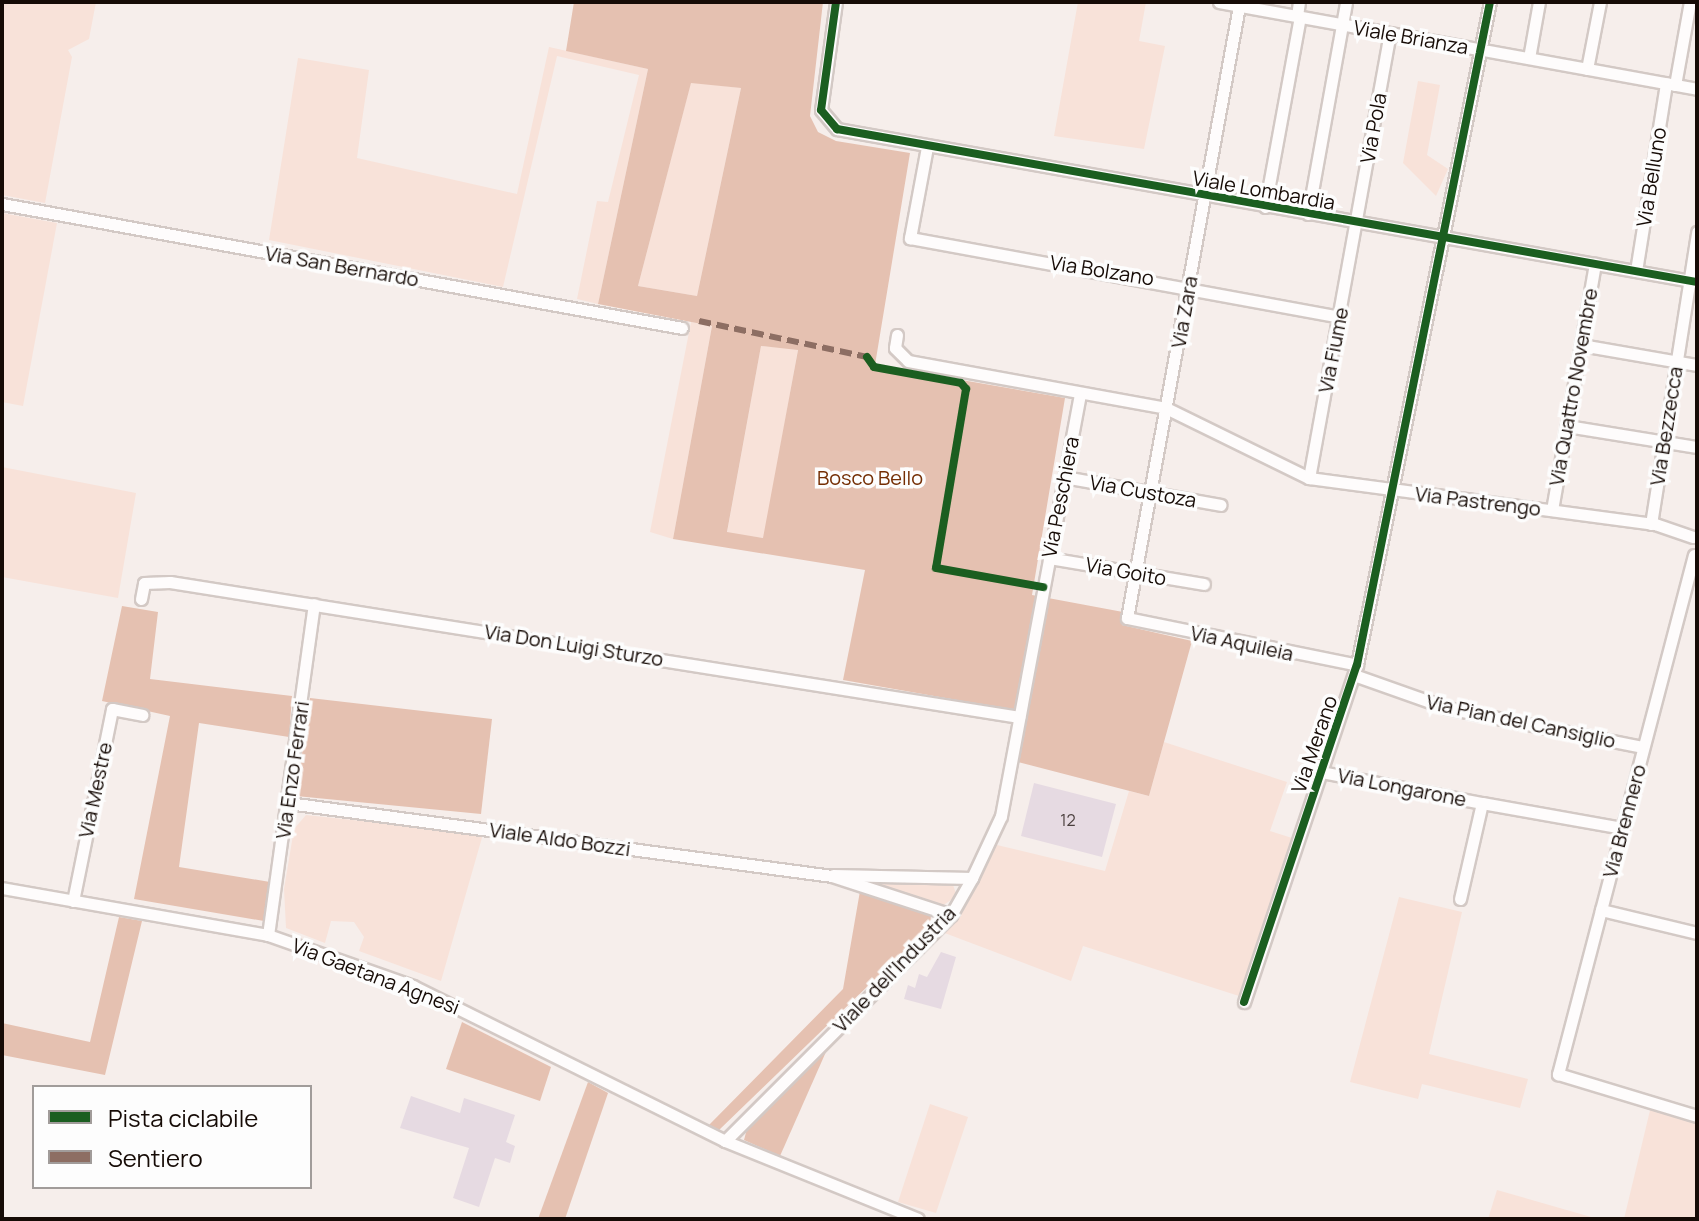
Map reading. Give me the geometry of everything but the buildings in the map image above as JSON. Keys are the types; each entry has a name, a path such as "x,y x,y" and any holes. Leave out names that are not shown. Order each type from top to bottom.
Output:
{"street":[{"name":"Viale Lombardia","path":"836,2 825,120 843,131 1693,281"},
{"name":"Viale Brianza","path":"1219,2 1697,89"},
{"path":"1265,207 1299,2"},
{"path":"1308,214 1346,2"},
{"name":"Via Merano","path":"1244,1002 1356,670 1397,491 1490,2"},
{"path":"1529,58 1539,2"},
{"path":"1587,69 1600,2"},
{"name":"Via Belluno","path":"1636,271 1671,84 1690,2"},
{"name":"Via Zara","path":"1127,618 1205,196 1244,5"},
{"name":"Via Pola","path":"1356,222 1390,33"},
{"name":"Via Bolzano","path":"927,147 910,238 1189,285 1340,317"},
{"name":"Via San Bernardo","path":"2,204 682,328"},
{"name":"Via Fiume","path":"1309,478 1356,222"},
{"name":"Via Bezzecca","path":"1651,524 1676,362 1693,281 1697,232"},
{"name":"Via Quattro Novembre","path":"1552,510 1595,264"},
{"name":"Via Pastrengo","path":"897,335 895,348 908,361 1166,408 1309,478 1651,524 1696,533"},
{"path":"1581,345 1697,365"},
{"name":"Via Peschiera","path":"1019,717 1064,477 1074,393"},
{"path":"1567,426 1697,447"},
{"name":"Via Custoza","path":"1064,477 1221,505"},
{"name":"Via Brennero","path":"1696,533 1695,563 1643,747 1558,1074 1697,1116"},
{"name":"Via Goito","path":"1049,558 1204,584"},
{"name":"Via Don Luigi Sturzo","path":"141,599 144,583 170,582 1019,717"},
{"name":"Via Enzo Ferrari","path":"268,935 314,604"},
{"name":"Via Aquileia","path":"1127,618 1356,670"},
{"name":"Via Pian del Cansiglio","path":"1356,670 1447,708 1643,747"},
{"name":"Via Mestre","path":"73,901 112,709 142,715"},
{"name":"Viale dell'Industria","path":"725,1141 951,915 1001,816 1019,717"},
{"name":"Via Longarone","path":"1321,772 1622,828"},
{"name":"Viale Aldo Bozzi","path":"288,803 832,876 972,878"},
{"name":"Via Longarone","path":"1460,899 1482,803"},
{"name":"Viale Aldo Bozzi","path":"832,876 951,915"},
{"name":"Via Gaetana Agnesi","path":"2,888 268,935 439,995 725,1141 918,1219"},
{"path":"1601,910 1697,933"}],"shaded area":[{"path":"2,2 96,2 89,39 68,50 72,57 45,203 2,195"},
{"path":"1078,2 1146,2 1139,41 1165,46 1144,149 1054,136"},
{"path":"549,47 648,69 598,304 577,299 597,201 608,202 639,75 557,56 503,287 269,240 298,58 369,70 357,158 517,194"},
{"path":"1418,81 1440,85 1427,155 1448,169 1436,196 1403,163"},
{"path":"691,82 741,88 697,296 638,286"},
{"path":"2,213 57,223 23,406 2,402"},
{"path":"691,322 712,326 673,539 650,532"},
{"path":"761,346 798,349 764,538 727,533"},
{"path":"2,467 136,493 118,598 2,577"},
{"path":"1164,742 1287,782 1270,831 1292,838 1239,996 1083,946 1071,981 942,932 962,910 997,845 1105,871 1129,791 1149,796"},
{"path":"306,815 483,834 441,981 359,951 364,937 354,922 331,921 325,943 286,928 284,889 294,829"},
{"path":"869,876 953,885 957,896 942,906 868,886"},
{"path":"1399,897 1462,912 1429,1054 1528,1079 1520,1108 1422,1084 1418,1099 1350,1082"},
{"path":"1652,1102 1697,1119 1697,1219 1624,1219"},
{"path":"930,1104 968,1117 936,1213 898,1202"},
{"path":"1497,1190 1598,1219 1488,1219"}],"green space":[{"name":"Bosco Bello","path":"574,2 823,2 810,116 818,132 836,141 910,153 875,365 1065,398 1032,595 1123,612 1122,625 1192,641 1149,796 1018,762 1025,712 843,680 865,570 673,539 712,326 598,304 648,69 566,51","holes":["691,83 741,88 697,296 638,286","761,346 798,350 763,538 727,532"]},
{"path":"122,606 158,612 150,679 292,696 289,737 199,723 179,867 270,882 264,921 134,899 170,716 102,701"},
{"path":"310,698 492,719 481,814 296,796"},
{"path":"860,891 931,915 930,926 719,1130 709,1125 843,989"},
{"path":"119,917 142,921 105,1075 2,1055 2,1023 90,1042"},
{"path":"462,1022 551,1067 540,1101 446,1069"},
{"path":"829,1045 780,1156 744,1140 748,1125"},
{"path":"588,1082 608,1093 565,1219 538,1219"}],"marked path":[{"path":"699,321 867,357"}],"cycle path":[{"path":"836,2 821,110 837,129 1697,282"},
{"path":"1244,1002 1357,665 1490,2"},
{"path":"867,357 874,367 961,383 966,389 936,568 1043,587"}]}
